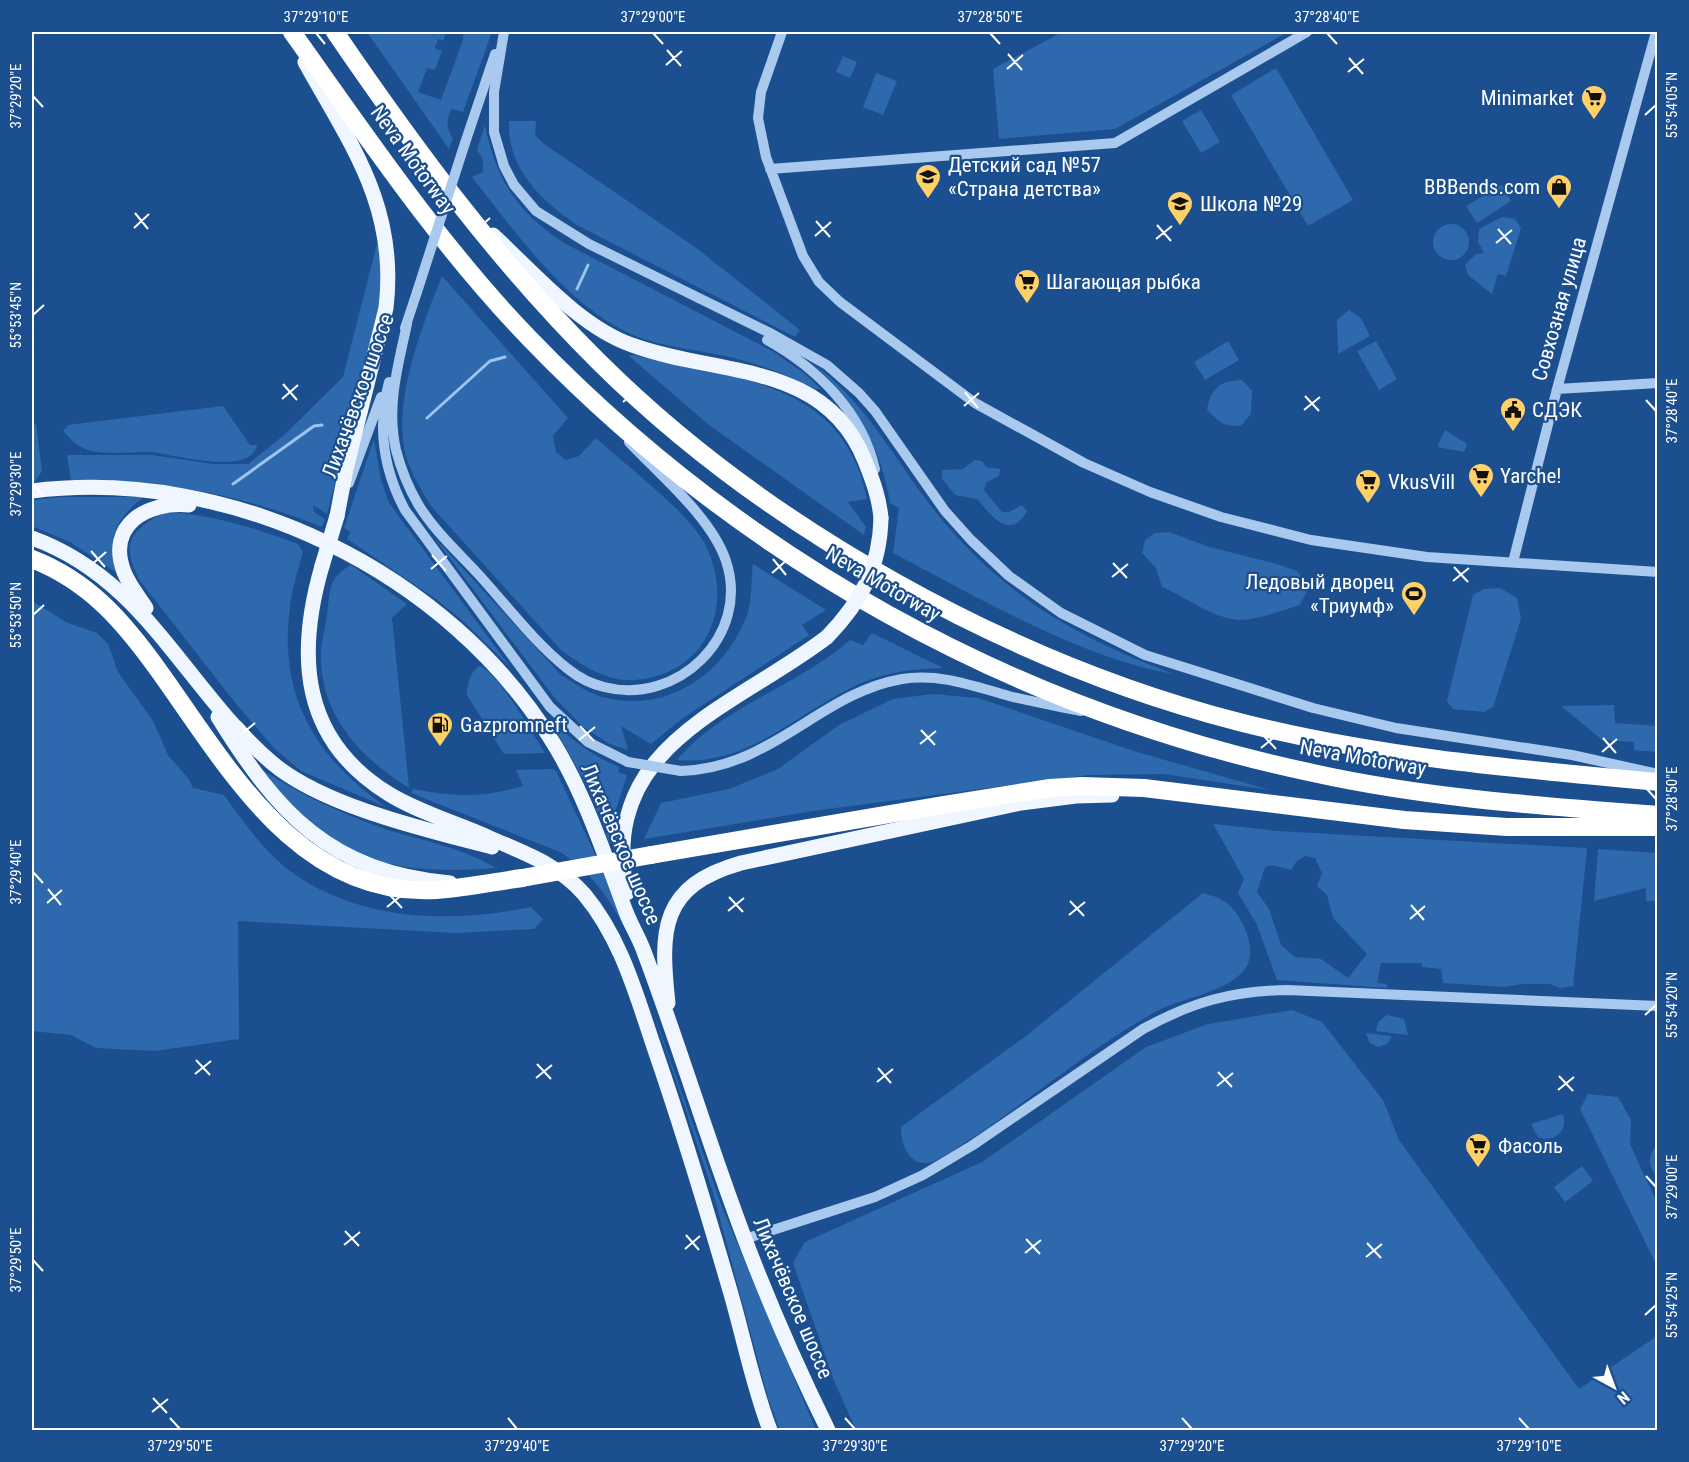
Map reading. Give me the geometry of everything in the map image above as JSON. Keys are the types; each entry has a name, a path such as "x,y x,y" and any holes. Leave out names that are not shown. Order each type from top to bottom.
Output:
{"highway":[{"name":"Neva Motorway","path":"292,32 430,223 527,336 578,387 685,480 740,522 806,567 914,630 992,669 1116,719 1230,754 1391,788 1536,805 1658,815"},
{"name":"Neva Motorway","path":"335,32 453,198 505,262 600,363 703,453 814,532 875,570 1009,639 1098,676 1170,702 1307,737 1392,754 1658,782"},
{"path":"32,559 79,583 116,615 143,647 256,802 279,828 307,851 338,870 364,880 387,885 436,890 478,885 765,834 1050,788 1118,786 1404,820 1507,827 1658,827"}],"main road":[{"path":"288,32 365,171 376,197 387,242 389,287 386,308 346,469 337,515 309,619 307,669 322,719 345,756 374,783 403,802 538,859 571,881 609,929 632,984 674,1106 770,1431"},
{"path":"453,198 551,290 614,337 648,350 775,379 822,405 856,442 879,494 881,518 876,562 869,580 852,609 827,637 679,736 663,750 639,783 624,831 622,858 628,899 641,945"},
{"name":"Лихачёвское шоссе","path":"32,491 85,487 133,488 198,497 315,536 370,566 425,605 495,668 523,699 560,756 599,839 641,945 745,1239 794,1360 828,1431"},
{"path":"254,514 168,503 143,511 126,529 120,553 124,573 252,770 282,807 314,836 372,867 420,879 478,885"},
{"path":"32,538 91,566 131,601 168,642"},
{"path":"189,671 256,748 288,775 364,809 437,833 538,859"},
{"path":"676,1044 668,1007 663,950 664,934 680,898 710,873 741,863 1021,803 1076,796 1183,794"}],"street":[{"name":"Лихачёвское шоссе","path":"337,515 392,370 465,143 504,32"},
{"path":"504,32 494,92 494,132 504,166 514,185 536,211 569,233 808,354 843,378 874,411 945,511 986,556 1035,597 1100,635 1145,655 1195,672 1385,726 1572,755 1658,774"},
{"path":"782,32 761,92 758,118 770,169 802,256 829,292 975,403 1084,463 1150,492 1221,517 1311,540 1417,556 1658,572"},
{"path":"770,169 1115,143 1307,32"},
{"name":"Совхозная улица","path":"1513,562 1557,389 1656,32"},
{"path":"705,303 785,350 830,388 854,418 869,448 879,494"},
{"path":"407,324 391,415 400,465 419,507 542,644 570,670 603,687 624,690 660,686 694,669 718,639 726,621 730,600 726,561 717,543 698,517 578,387"},
{"path":"392,370 384,400 383,442 390,479 405,510 550,707 588,742 628,762 681,771 708,769 732,763 763,750 867,691 883,684 918,677 962,682 1009,696 1116,719"},
{"path":"1557,389 1658,382"},
{"path":"745,1239 875,1197 923,1175 973,1145 1143,1029 1215,997 1257,991 1287,990 1658,1006"}],"shaded area":[{"path":"367,32 416,34 446,32 443,41 438,39 435,48 442,51 435,70 427,68 418,92 441,100 463,40 463,32 492,32 463,112 451,109 448,117 449,131 453,138 449,149"},
{"path":"1062,32 1288,32 1115,129 999,139 993,69"},
{"path":"843,56 857,62 850,78 836,72"},
{"path":"1276,68 1353,200 1308,226 1231,95"},
{"path":"876,73 897,81 883,115 863,107"},
{"path":"1201,110 1220,142 1201,153 1182,121"},
{"path":"509,121 536,121 535,135 544,144 695,247 800,330 795,337 577,225 551,205 529,182 514,154"},
{"path":"485,125 502,178 521,207 548,231 564,243 774,352 805,374 821,389 815,389 748,362 644,339 618,328 594,312 570,292 527,247 472,177 483,172 483,160 477,150"},
{"path":"1502,185 1511,201 1477,223 1466,206"},
{"path":"1502,217 1515,219 1521,228 1506,276 1498,274 1492,294 1468,275 1465,265 1476,254 1484,253 1478,242 1479,229"},
{"path":"1451,224 1464,229 1469,242 1464,255 1451,260 1438,255 1433,242 1438,229"},
{"path":"378,240 383,263 380,305 327,514 313,505 314,512 325,519 322,527 261,506 199,491 136,482 71,480 67,455 152,455 213,464 248,464 283,436 343,377"},
{"path":"442,276 568,418 553,436 556,452 566,460 579,456 596,438 672,505 698,533 706,546 714,569 717,592 715,614 708,634 697,651 681,665 660,675 625,680 605,676 578,662 561,650 431,506 407,459 402,431 403,409 412,362"},
{"path":"1349,310 1361,318 1370,336 1338,354 1337,320"},
{"path":"1228,341 1239,360 1205,380 1194,362"},
{"path":"1376,341 1397,379 1379,390 1357,351"},
{"path":"629,356 744,379 778,391 808,407 834,429 854,459 867,499 848,502 866,527 864,535 709,425"},
{"path":"814,364 848,394 927,501 953,532 1008,585 1068,626 1136,659 1174,674 1103,655 1067,640 994,606 893,553 899,508 890,503 886,482 873,445 854,411"},
{"path":"1242,380 1252,391 1251,414 1241,426 1225,424 1207,409 1211,395 1223,384"},
{"path":"223,406 250,445 257,445 252,455 241,460 227,462 150,452 96,452 78,446 63,431 68,425"},
{"path":"36,424 42,471 32,484 32,425"},
{"path":"1445,430 1467,444 1464,452 1437,447"},
{"path":"374,439 381,480 389,503 511,668 462,620 436,599 347,539 350,532 344,528"},
{"path":"975,460 982,461 986,467 1000,469 999,476 986,483 984,490 1002,512 1009,512 1022,505 1027,511 1021,520 1014,524 1001,523 977,499 955,495 942,479 942,470 963,469"},
{"path":"62,497 144,497 120,521 116,530 112,550 117,573 70,542 32,526 32,500"},
{"path":"165,512 233,523 298,544 303,552 291,600 288,639 290,669 296,696 307,722 321,745 339,767 361,788 386,807 301,771 275,749 237,705 140,581 131,557 132,539 144,525"},
{"path":"1169,532 1206,546 1297,571 1309,587 1300,605 1247,620 1220,616 1162,587 1156,568 1142,553 1145,540 1155,533"},
{"path":"433,536 561,675 604,698 633,701 655,699 694,682 711,669 738,635 747,615 753,564 826,610 802,625 809,635 683,718 651,744 621,726 628,750 610,744 583,727 554,697"},
{"path":"351,565 407,604 392,618 409,788 374,763 359,748 335,714 327,695 322,674 321,652 330,592 334,580"},
{"path":"1500,588 1517,598 1521,619 1493,707 1484,712 1453,709 1447,701 1473,595 1484,589"},
{"path":"32,601 68,623 97,633 108,644 118,672 153,721 168,755 188,778 193,788 224,795 266,849 297,876 324,891 381,910 411,915 441,916 502,912 531,907 543,919 534,929 455,933 238,921 239,1039 155,1051 96,1048 71,1035 32,1031"},
{"path":"872,633 943,668 918,669 872,679 828,700 747,748 702,760 677,760 695,741 738,710 807,671 850,640 863,645"},
{"path":"479,666 487,670 505,691 545,753 504,754 467,695 470,679"},
{"path":"933,694 978,698 1137,752 1270,790 1163,774 1088,775 820,810 644,839 661,803 729,789 778,769 839,725 893,699"},
{"path":"1614,705 1615,723 1657,726 1657,752 1634,750 1634,742 1602,740 1561,706"},
{"path":"549,719 582,746 619,767 618,772 627,775 615,813 610,845 583,780"},
{"path":"256,766 336,810 388,830 457,850 496,868 419,869 388,863 360,854 334,840 309,821 283,797"},
{"path":"552,769 556,771 608,882 624,926 597,885 580,867 560,852 411,793 413,789 456,795 494,793 523,786 516,770"},
{"path":"1213,824 1278,831 1587,848 1573,986 1560,988 1550,984 1523,984 1504,987 1443,983 1441,969 1422,967 1422,963 1381,963 1377,983 1387,984 1387,988 1277,980 1257,925 1238,893 1244,879","holes":["1305,856 1315,858 1322,873 1317,886 1327,895 1333,918 1367,954 1348,978 1321,959 1295,957 1281,945 1269,909 1257,892 1265,867 1272,865 1291,870 1296,862"]},
{"path":"1598,849 1657,853 1657,901 1646,901 1646,888 1594,901"},
{"path":"1203,893 1219,898 1231,907 1246,932 1249,942 1249,961 1237,977 1216,989 1155,1012 1127,1029 991,1125 935,1161 920,1162 909,1155 901,1135 901,1127 1026,1036"},
{"path":"646,991 722,1207 816,1430 780,1430 768,1398 712,1189"},
{"path":"1292,1010 1322,1022 1383,1100 1399,1140 1579,1389 1657,1336 1657,1430 856,1430 834,1381 793,1263 805,1242 982,1162 1146,1047 1208,1024"},
{"path":"1387,1015 1404,1019 1408,1035 1376,1031 1378,1022"},
{"path":"1366,1033 1392,1036 1387,1044 1378,1047 1370,1043"},
{"path":"1588,1094 1618,1097 1631,1120 1630,1144 1657,1203 1657,1266 1580,1109"},
{"path":"1563,1114 1563,1128 1555,1137 1545,1139 1538,1137 1531,1124"},
{"path":"1657,1145 1657,1176 1650,1160"},
{"path":"1582,1166 1593,1181 1565,1202 1554,1187"}],"waterway":[{"path":"577,289 588,265"},
{"path":"427,418 490,361 505,357"},
{"path":"233,484 314,426 322,425"}],"place":[{"name":"Minimarket","path":"1594,121"},
{"name":"Детский сад №57 «Страна детства»","path":"928,200"},
{"name":"BBBends.com","path":"1559,210"},
{"name":"Школа №29","path":"1180,227"},
{"name":"Шагающая рыбка","path":"1027,305"},
{"name":"СДЭК","path":"1513,433"},
{"name":"Yarche!","path":"1481,499"},
{"name":"VkusVill","path":"1368,505"},
{"name":"Ледовый дворец «Триумф»","path":"1414,617"},
{"name":"Gazpromneft","path":"440,748"},
{"name":"Фасоль","path":"1478,1169"}]}
